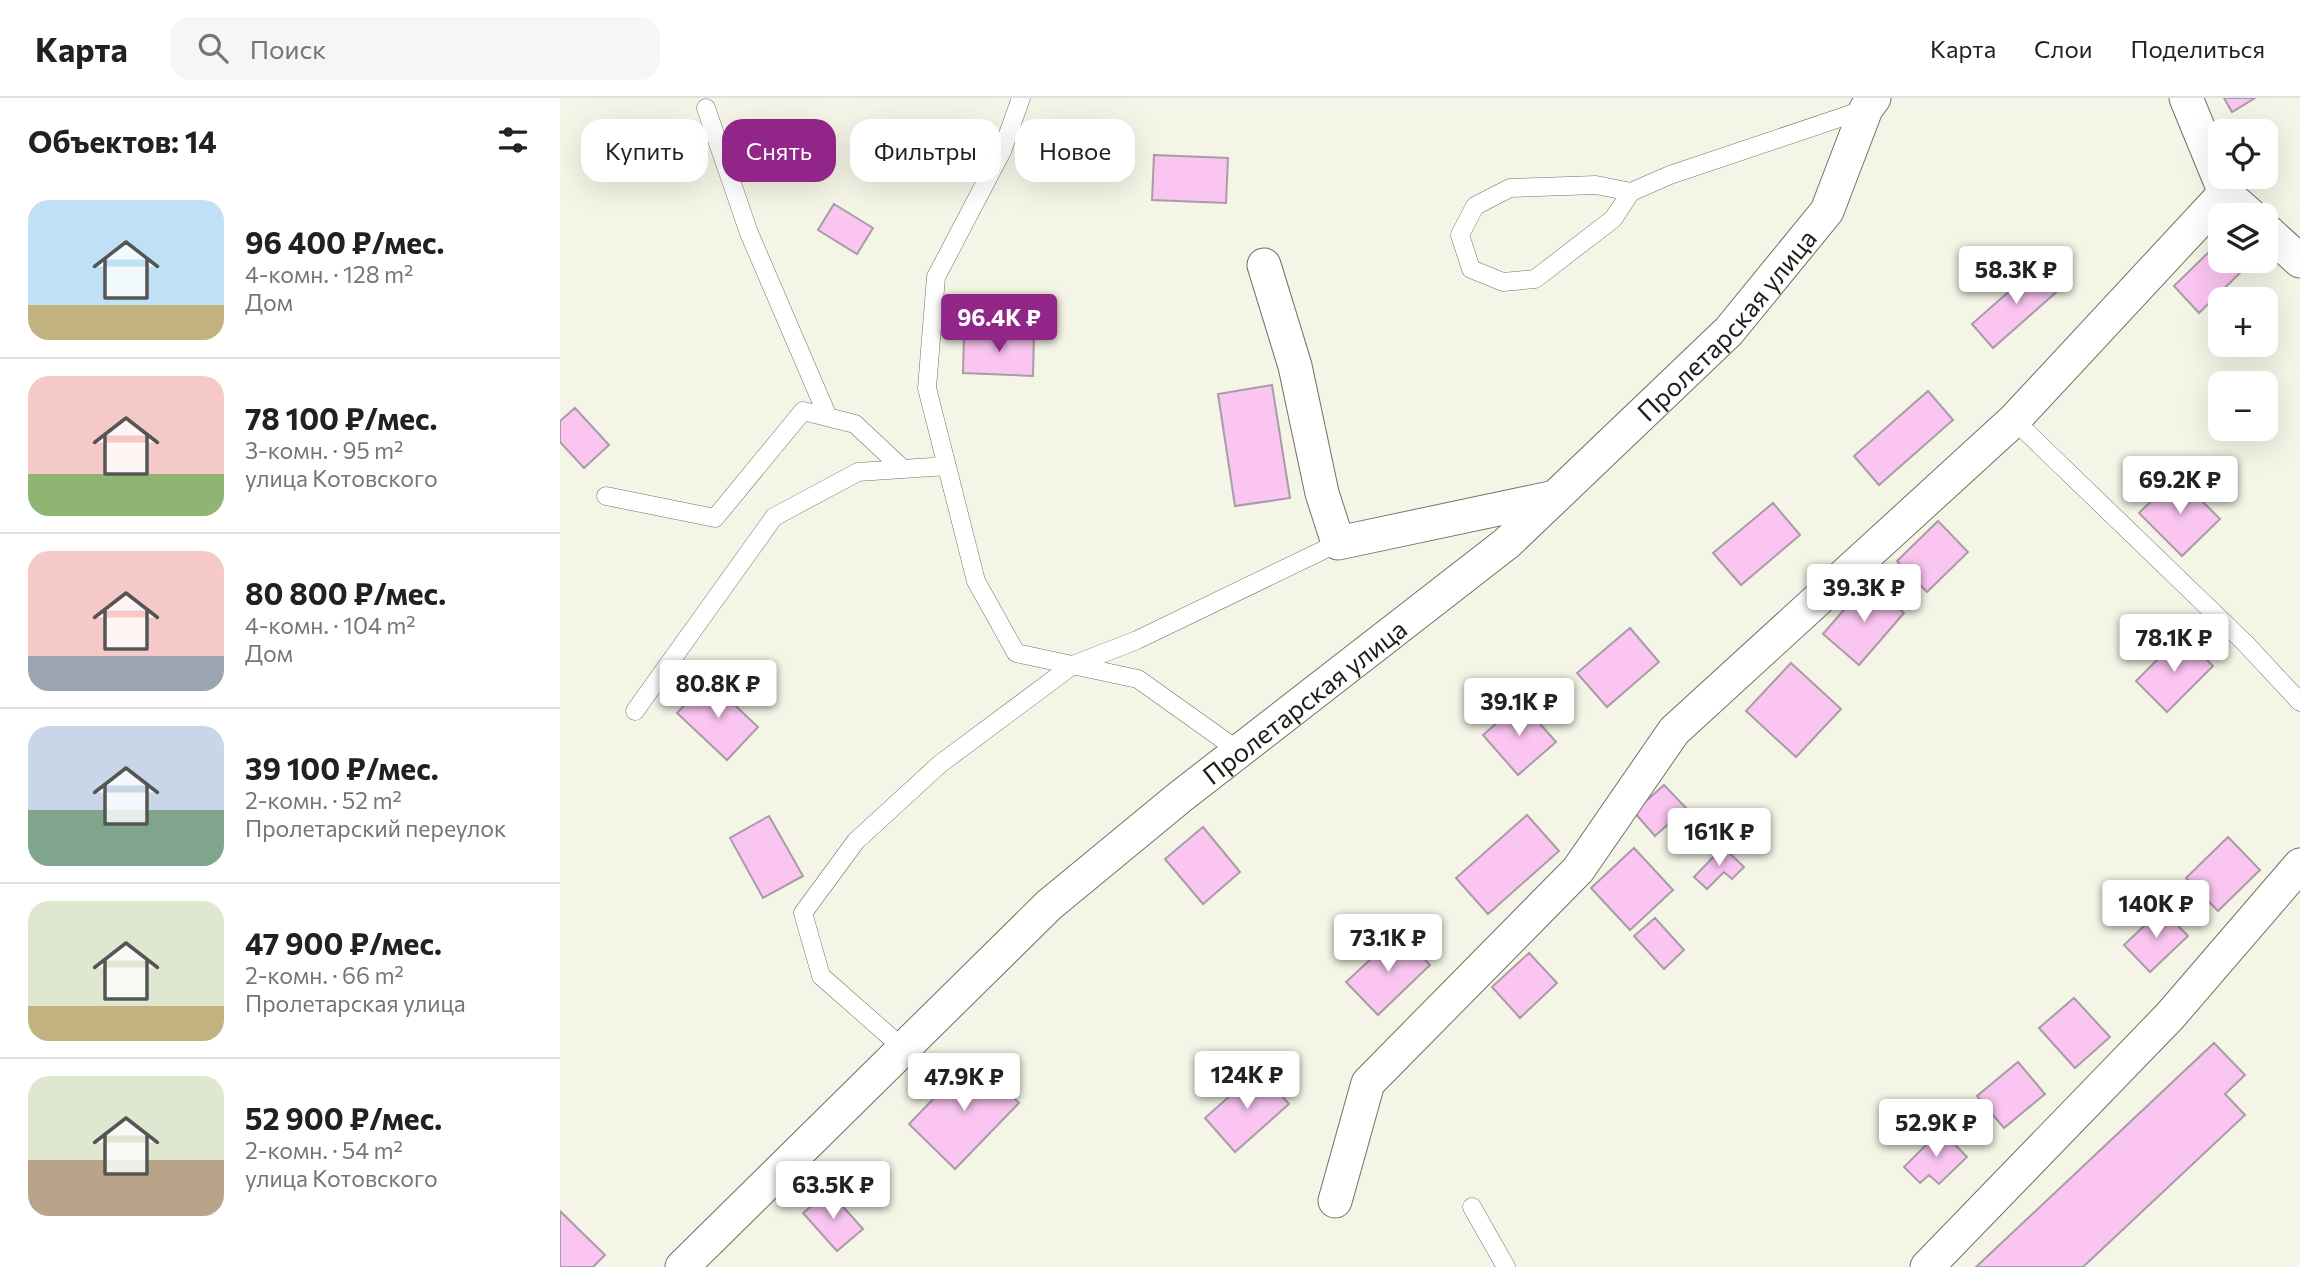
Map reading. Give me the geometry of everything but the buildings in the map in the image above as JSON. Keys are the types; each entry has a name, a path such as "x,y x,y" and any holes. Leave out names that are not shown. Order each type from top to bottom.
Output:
{"street":[{"path":"2186,98 2225,193 2236,203"},
{"name":"Пролетарская улица","path":"682,1267 1049,905 1180,797 1507,542 1729,331 1827,211 1870,103"},
{"path":"1335,1201 1368,1083 1578,870 1674,731 2014,420 2225,193"},
{"path":"2278,241 2300,261"},
{"path":"1264,265 1294,366 1322,493 1338,543 1555,497"},
{"path":"1927,1267 2170,1016 2300,865"}],"lane":[{"path":"1021,98 1002,151 936,277 927,388 976,581 1016,653 1138,679 1239,751"},
{"path":"1631,192 1596,185 1510,188 1475,206 1460,236 1471,269 1503,282 1535,279 1613,219 1631,192 1670,175 1870,103"},
{"path":"706,108 749,233 828,417"},
{"path":"606,496 715,518 803,411 855,424 904,469"},
{"path":"2014,420 2245,643 2300,702"},
{"path":"635,711 774,517 858,472 947,466"},
{"path":"904,1049 821,976 803,913 856,841 940,764 1073,665 1137,640 1338,543"},
{"path":"1472,1207 1506,1267"}]}
